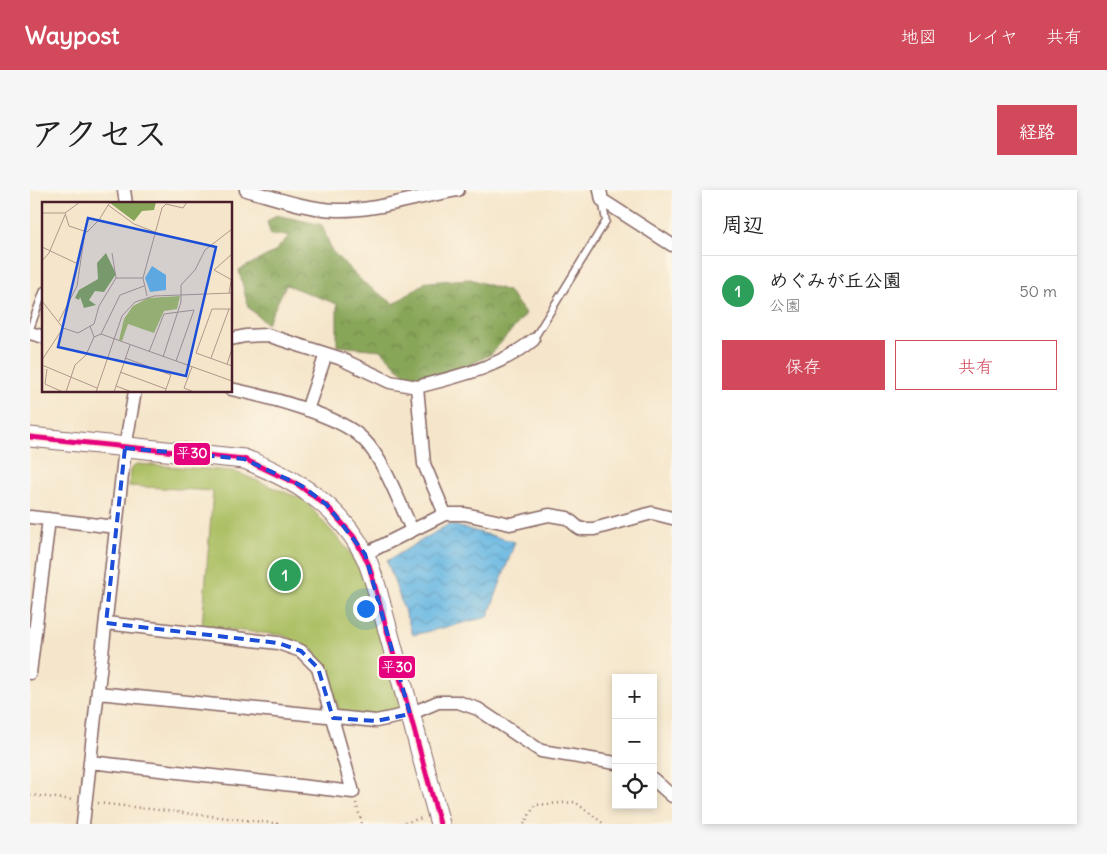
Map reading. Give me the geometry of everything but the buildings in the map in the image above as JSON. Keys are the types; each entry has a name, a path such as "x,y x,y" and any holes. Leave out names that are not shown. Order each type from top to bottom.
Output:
{"street":[{"path":"246,190 305,206 336,210 374,208 440,191 458,190"},
{"path":"601,195 672,245"},
{"path":"30,331 42,336"},
{"path":"232,339 267,335 339,358 390,382 417,387 491,366 515,355 532,340"},
{"path":"307,410 326,354"},
{"path":"417,387 424,464 445,514"},
{"path":"232,389 307,410 340,424 363,438 375,454 412,530"},
{"path":"83,824 125,448 136,392"},
{"path":"30,437 244,459 302,486 327,505 365,554 376,586 410,714 433,820"},
{"path":"365,554 445,514 465,514 510,524 549,515 567,518 580,529 594,530 652,513 672,518"},
{"path":"30,517 116,527"},
{"path":"30,673 49,519"},
{"path":"90,762 353,792 318,668 301,651 278,643 106,623"},
{"path":"98,693 376,721 410,714 438,702 458,702 478,709 541,751 612,762"},
{"path":"657,783 672,796"}],"lane":[{"path":"532,340 606,221 601,195"},
{"path":"30,331 42,296"}],"path":[{"path":"353,792 362,824"},
{"path":"30,795 81,801"},
{"path":"92,802 280,824"},
{"path":"524,824 535,805 574,802 604,824"},
{"path":"400,824 433,820"}],"highlighted area":[{"path":"125,448 244,459 302,486 327,505 365,554 410,714 376,721 333,718 318,668 301,651 278,643 106,623"}],"green space":[{"path":"276,215 322,225 332,251 364,283 394,304 426,282 470,279 508,291 526,314 491,354 436,383 407,377 381,350 337,346 337,304 286,285 267,324 248,307 239,270 274,252 290,235 271,235 267,222"},
{"path":"137,464 233,471 304,500 357,560 370,591 402,709 361,717 339,710 314,650 282,635 202,627 213,491 129,486 130,470"}],"water":[{"path":"449,524 515,542 488,617 413,635 387,561"}],"transit line":[{"name":"平30","path":"30,437 244,459 297,484 328,507 354,537 369,565 440,824"}],"place":[{"name":"めぐみが丘公園","path":"285,575"}]}
